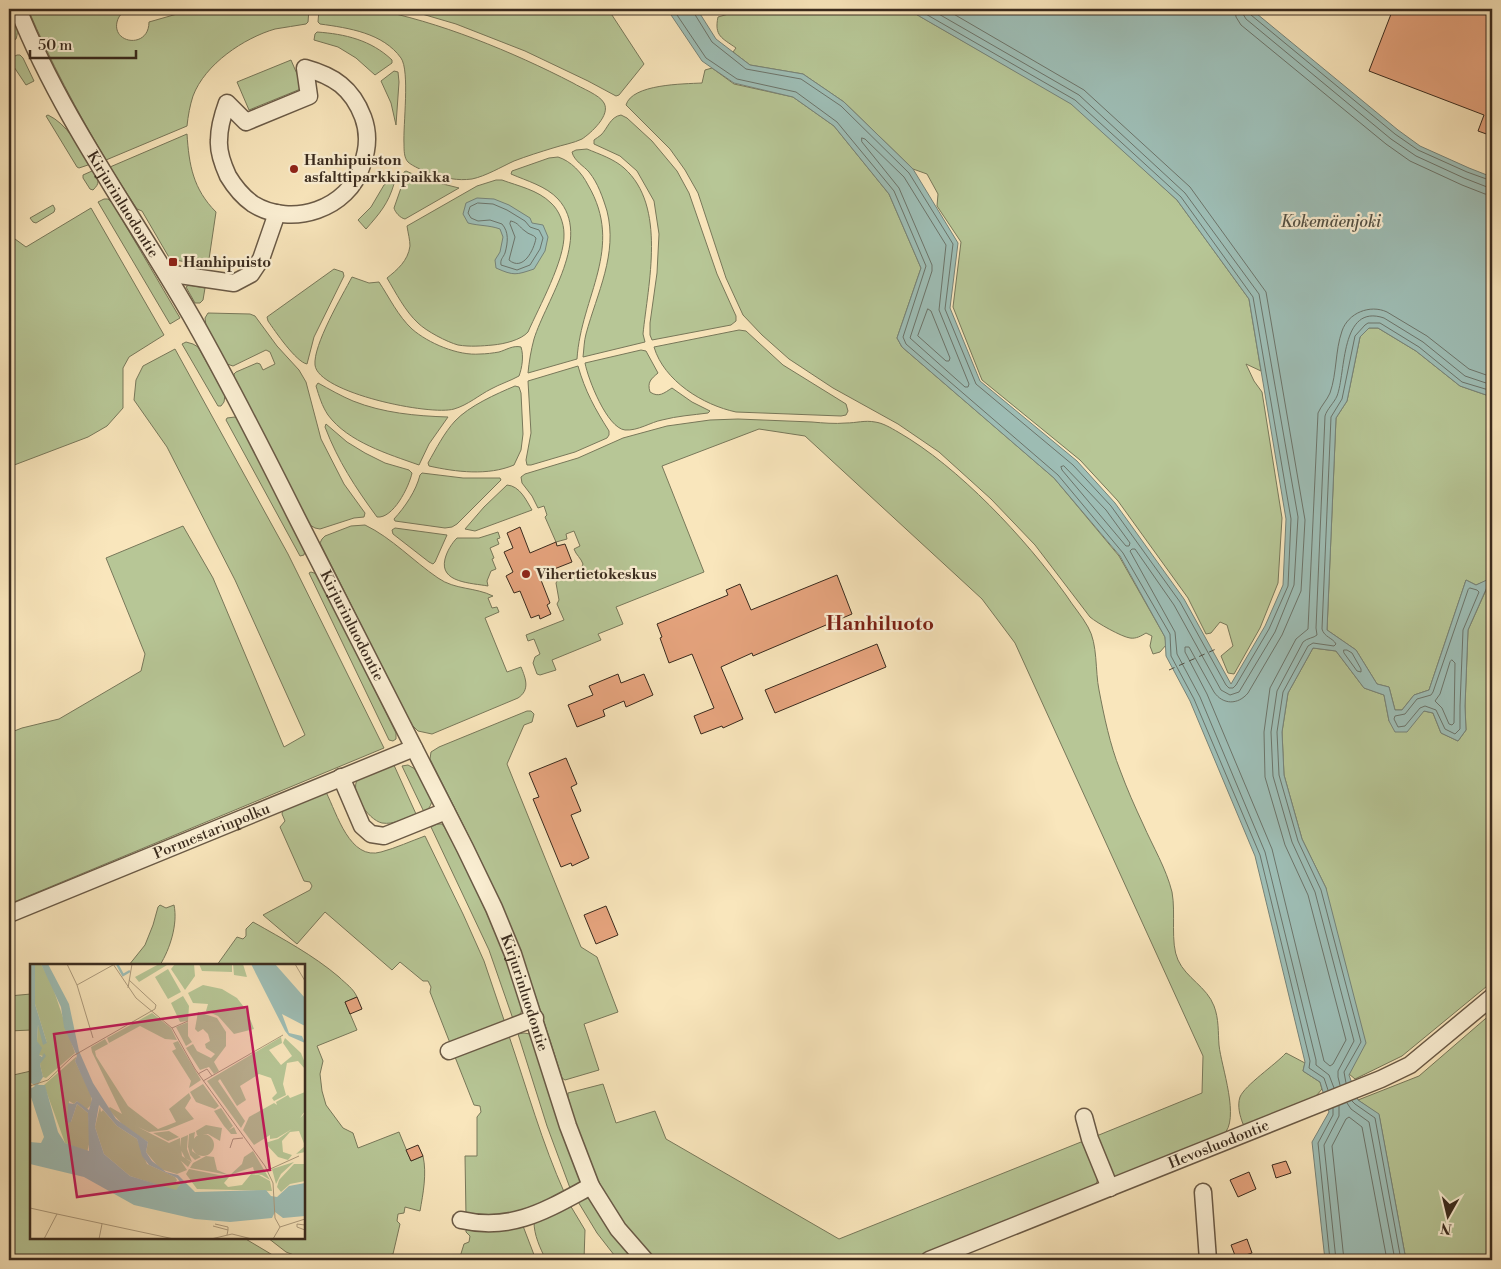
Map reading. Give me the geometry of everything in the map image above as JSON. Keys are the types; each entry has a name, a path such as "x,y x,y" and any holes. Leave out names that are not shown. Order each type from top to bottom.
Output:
{"street":[{"name":"Kirjurinluodontie","path":"18,9 51,82 99,165 194,320 239,403 446,811 490,899 510,946 535,1018 568,1126 591,1186 618,1228 645,1260"},
{"path":"305,68 323,72 343,86 358,104 366,127 367,151 360,174 346,194 326,208 302,215 277,213 253,204 235,187 222,165 218,140 223,115 227,103 246,122 309,96 305,68"},
{"path":"166,274 234,283 251,274 262,259 277,213"},
{"name":"Pormestarinpolku","path":"9,914 414,748"},
{"path":"341,777 362,826 371,834 384,836 446,811"},
{"name":"Hevosluodontie","path":"929,1260 1381,1080 1410,1066 1492,997"},
{"path":"449,1051 535,1018"},
{"path":"1084,1117 1090,1139 1110,1188"},
{"path":"461,1220 494,1224 510,1223 540,1213 591,1186"},
{"path":"1203,1192 1208,1260"}],"green space":[{"path":"28,9 131,9 120,15 117,29 125,39 138,40 147,31 149,22 177,14 212,9 309,9 308,22 306,24 263,33 239,46 216,63 199,84 193,96 187,126 106,160 64,86"},
{"path":"319,9 372,9 423,21 475,39 550,71 599,97 604,103 605,113 595,128 582,139 519,159 477,178 467,180 456,179 429,173 410,164 405,156 406,86 404,65 401,58 394,50 375,37 342,27 320,24 318,22"},
{"path":"405,9 608,9 644,64 619,95 616,96 525,51 456,24"},
{"path":"745,9 907,9 1071,103 1177,200 1249,299 1261,371 1246,364 1262,392 1282,518 1278,583 1260,628 1234,674 1228,673 1221,656 1233,646 1227,625 1220,622 1211,633 1206,634 1188,598 1118,501 1080,460 982,380 953,307 961,242 937,206 938,194 927,174 913,169 844,102 803,74 750,65 733,52 736,48 718,33 718,17 739,11 747,13"},
{"path":"9,17 16,24 17,33 16,39 9,43"},
{"path":"317,32 338,34 357,39 384,53 392,60 392,63 375,75 356,58 338,47 314,40"},
{"path":"17,55 23,58 34,81 26,85 12,64 11,58"},
{"path":"291,60 303,88 249,110 237,82"},
{"path":"712,68 734,84 793,97 834,126 889,194 921,268 897,338 902,347 1054,478 1119,556 1165,637 1166,645 1160,652 1153,654 1150,646 1152,636 1146,633 1136,638 1126,637 1090,617 1035,545 991,499 939,452 898,424 833,388 789,359 743,315 726,278 698,193 670,149 626,105 630,98 648,89 659,86 702,83 705,70"},
{"path":"394,71 398,72 399,82 396,125 391,103 381,81"},
{"path":"48,115 61,124 72,136 89,163 88,165 77,167 46,116"},
{"path":"621,115 627,118 652,141 677,171 689,193 717,274 736,316 736,321 731,325 652,340 650,323 657,273 659,234 654,201 637,171 620,156 594,144 594,140 601,135 612,120"},
{"path":"187,134 189,156 197,185 216,212 208,266 170,259 142,211 137,209 110,167"},
{"path":"587,149 620,165 637,184 646,203 650,224 651,270 643,334 645,342 583,357 585,337 605,273 610,243 607,211 600,191 592,176 577,161 572,152"},
{"path":"558,157 576,168 588,185 598,208 602,230 602,251 580,336 577,359 528,373 534,339 564,269 571,231 568,214 553,194 542,187 511,174 512,171 549,158"},
{"path":"92,171 98,182 93,190 90,189 83,178 83,175"},
{"path":"406,171 427,180 459,188 405,219 398,215 394,208 402,185 404,172"},
{"path":"502,180 528,189 551,203 559,213 562,221 564,230 563,245 556,270 525,335 502,344 458,345 437,336 418,323 405,307 387,278 402,265 409,251 410,244 407,226 477,186"},
{"path":"387,183 394,184 389,197 366,229 358,220 371,207"},
{"path":"108,199 113,204 180,318 170,324 98,202"},
{"path":"53,205 54,212 36,223 30,218"},
{"path":"91,208 164,335 129,357 123,368 123,408 107,426 88,437 9,467 9,239 15,239 26,247"},
{"path":"334,269 343,272 344,276 314,337 307,364 297,358 286,346 267,317"},
{"path":"352,277 369,283 379,282 407,324 426,339 444,348 462,353 485,354 499,352 512,347 521,347 522,362 519,376 494,387 459,407 442,410 401,406 354,393 335,385 321,375 315,365 316,356 323,333"},
{"path":"189,285 205,288 203,300 200,303 195,303 186,287"},
{"path":"208,313 250,314 255,316 277,346 299,370 306,382 321,439 344,484 365,513 364,517 354,518 320,529 310,525 234,378 236,372 257,363 260,364 263,370 275,364 270,352 266,350 233,366 227,364 206,326 205,318"},
{"path":"1369,328 1378,328 1416,351 1460,386 1492,397 1492,982 1402,1056 1355,1079 1349,1074 1326,888 1302,839 1284,775 1282,732 1288,693 1313,648 1336,651 1364,688 1384,695 1389,721 1424,711 1433,713 1441,733 1458,741 1466,730 1468,630 1491,579 1476,585 1466,580 1429,690 1414,695 1402,710 1395,710 1389,687 1377,684 1356,650 1327,630 1336,418 1347,401 1360,337"},
{"path":"739,330 746,331 783,365 846,404 848,411 846,415 736,412 723,409 686,390 666,371 654,347"},
{"path":"186,342 198,347 225,395 221,406 218,406 182,344"},
{"path":"175,349 288,554 384,748 9,904 9,733 59,719 141,671 145,654 106,558 183,526 213,578 284,747 305,735 235,580 167,447 134,400 136,380 143,366"},
{"path":"641,350 646,351 658,373 650,381 650,392 659,395 672,388 692,402 710,411 708,413 658,421 635,429 625,430 618,427 599,402 585,363"},
{"path":"578,366 587,392 609,431 609,435 607,438 575,452 527,465 526,460 531,433 528,381"},
{"path":"318,383 364,405 412,415 448,417 429,444 419,465 369,446 346,433 326,412 316,386"},
{"path":"515,386 519,387 521,393 523,434 521,450 514,465 483,472 450,470 429,466 428,463 455,421 483,401"},
{"path":"235,417 305,550 304,555 300,556 226,420 227,418"},
{"path":"738,419 833,423 871,421 898,432 944,464 990,505 1050,573 1083,619 1091,634 1095,649 1099,690 1113,751 1128,791 1163,866 1172,892 1174,945 1178,960 1186,972 1207,993 1216,1011 1219,1045 1230,1105 1228,1128 1223,1135 1118,1178 1113,1177 1094,1137 1202,1093 1203,1056 1015,643 982,599 805,436 759,429 662,466 704,572 616,607 623,624 598,634 601,640 552,660 556,670 540,675 537,674 533,663 535,657 540,654 534,639 528,641 526,635 564,620 557,604 559,600 556,583 559,578 581,569 583,564 574,549 580,546 574,531 566,534 567,539 556,542 545,517 547,515 544,506 538,508 522,483 521,477 525,474 578,458 623,438 667,426 710,420"},
{"path":"326,424 347,442 365,453 385,463 409,470 412,473 404,494 389,513 377,517 369,506 341,463 325,427"},
{"path":"422,473 463,478 500,478 501,480 452,527 445,528 395,521 394,519 410,499"},
{"path":"507,485 519,491 532,510 475,531 465,529 484,507"},
{"path":"365,525 384,536 445,582 493,596 488,598 492,608 497,607 499,612 485,618 507,672 521,667 526,684 522,695 432,734 418,731 411,724 320,543 325,536 351,526"},
{"path":"395,528 447,535 435,562 433,564 429,562 393,534 392,530"},
{"path":"498,532 500,538 497,539 499,544 490,548 496,569 491,571 487,581 488,586 458,580 447,573 444,567 445,559 450,547 457,538 479,538"},
{"path":"309,573 317,574 396,733 396,739 393,741 389,740"},
{"path":"531,711 534,714 532,722 524,725 507,764 581,947 597,957 618,1012 584,1024 599,1070 565,1080 562,1078 532,985 493,886 430,759 431,752 439,747"},
{"path":"393,763 416,814 395,822 382,823 376,821 360,803 357,796 356,782 360,776"},
{"path":"408,765 415,769 432,800 424,812 402,766"},
{"path":"326,792 346,834 361,850 370,853 381,852 425,836 484,961 505,1023 450,1043 430,992 431,987 428,981 423,981 400,962 392,970 325,912 297,944 263,915 310,890 312,886 310,882 304,881 280,827 285,821 282,814 283,809"},
{"path":"442,824 445,828 481,901 505,957 519,994 522,1008 521,1013 513,1019 489,950 431,827"},
{"path":"160,905 166,908 174,905 175,912 174,928 164,959 161,964 130,964 145,945"},
{"path":"253,922 298,948 339,977 357,997 345,1002 357,1030 317,1046 323,1061 320,1074 326,1105 343,1128 353,1133 358,1148 399,1132 411,1161 423,1156 424,1163 425,1177 420,1211 405,1207 404,1213 398,1214 397,1221 400,1224 393,1254 386,1255 384,1260 307,1260 286,1252 269,1239 305,1239 305,964 218,964 237,937 243,939 246,936 246,929"},
{"path":"30,994 30,1030 9,1031 9,996"},
{"path":"1492,1013 1492,1260 1406,1260 1379,1115 1358,1100 1419,1076"},
{"path":"524,1033 533,1036 571,1157 581,1182 574,1189 570,1188 547,1126 518,1034"},
{"path":"509,1036 542,1136 565,1194 515,1217 466,1216 465,1156 477,1156 477,1117 481,1112 480,1106 474,1105 455,1057"},
{"path":"1286,1053 1305,1063 1303,1071 1320,1082 1322,1089 1311,1102 1247,1126 1243,1124 1239,1100 1243,1092"},
{"path":"30,1071 30,1239 246,1239 281,1260 15,1260 9,1249 9,1076"},
{"path":"603,1084 616,1123 655,1111 666,1139 839,1239 1086,1140 1098,1176 1097,1182 1092,1188 912,1260 654,1260 623,1223 590,1167 568,1097 568,1093"},
{"path":"589,1195 635,1260 618,1260 597,1233 577,1200"},
{"path":"570,1205 585,1230 584,1260 546,1260 536,1237 534,1222"},
{"path":"466,1226 523,1226 536,1260 459,1260 464,1244 469,1242 470,1236 466,1232"}],"water":[{"name":"Kokemäenjoki","path":"667,9 697,9 716,39 750,65 803,74 844,102 913,169 958,243 950,308 980,381 1077,461 1115,503 1184,599 1231,684 1265,626 1283,585 1286,519 1249,299 1177,200 1071,104 907,9 1251,9 1420,146 1492,177 1492,397 1460,386 1416,351 1378,328 1369,328 1360,337 1347,401 1336,418 1327,630 1356,650 1377,684 1389,687 1395,710 1402,710 1414,695 1429,690 1466,580 1476,585 1491,578 1468,630 1466,730 1458,741 1441,733 1433,713 1424,711 1407,732 1395,732 1389,721 1384,695 1364,688 1336,651 1313,648 1288,693 1282,732 1284,775 1302,839 1326,888 1366,1043 1349,1075 1358,1100 1379,1114 1406,1260 1325,1260 1312,1142 1329,1112 1320,1082 1303,1071 1305,1062 1255,856 1190,701 1166,656 1165,637 1120,556 1054,478 902,347 897,338 921,268 889,194 834,126 793,97 734,83 702,61"},
{"path":"477,198 494,199 509,205 530,218 532,223 543,225 548,237 545,251 534,269 515,274 496,268 495,260 500,252 503,237 500,229 468,223 463,214 466,203"}],"building":[{"path":"1393,9 1471,9 1492,17 1492,136 1478,131 1484,115 1369,71"},
{"name":"Vihertietokeskus","path":"520,527 530,553 556,542 557,546 565,544 572,562 539,575 550,603 547,605 551,614 540,619 539,615 531,618 520,591 514,593 506,576 513,572 504,552 513,548 507,533"},
{"path":"837,575 852,614 753,656 752,653 721,667 743,719 723,728 722,726 701,734 694,716 714,708 692,654 669,663 657,624 728,595 726,590 740,584 751,610"},
{"path":"877,644 886,667 775,713 765,690"},
{"path":"618,674 621,683 644,674 653,695 626,707 624,701 603,710 605,716 577,727 568,705 593,695 589,686"},
{"path":"566,758 577,784 571,787 581,811 571,815 589,858 572,866 571,863 561,867 533,799 539,797 529,773"},
{"path":"606,906 618,935 596,944 584,915"},
{"path":"357,997 362,1009 350,1014 345,1002"},
{"path":"418,1145 423,1156 411,1161 406,1150"},
{"path":"1286,1161 1291,1173 1276,1178 1272,1165"},
{"path":"1249,1172 1256,1189 1238,1197 1230,1180"},
{"path":"1247,1239 1252,1253 1236,1258 1231,1245"}],"ferry route":[{"path":"1169,670 1216,649"}],"place":[{"name":"Hanhipuiston asfalttiparkkipaikka","path":"294,169"},
{"name":"Hanhipuisto","path":"173,262"},
{"name":"Vihertietokeskus","path":"526,574"}],"district":[{"name":"Hanhiluoto","path":"880,623"}]}
